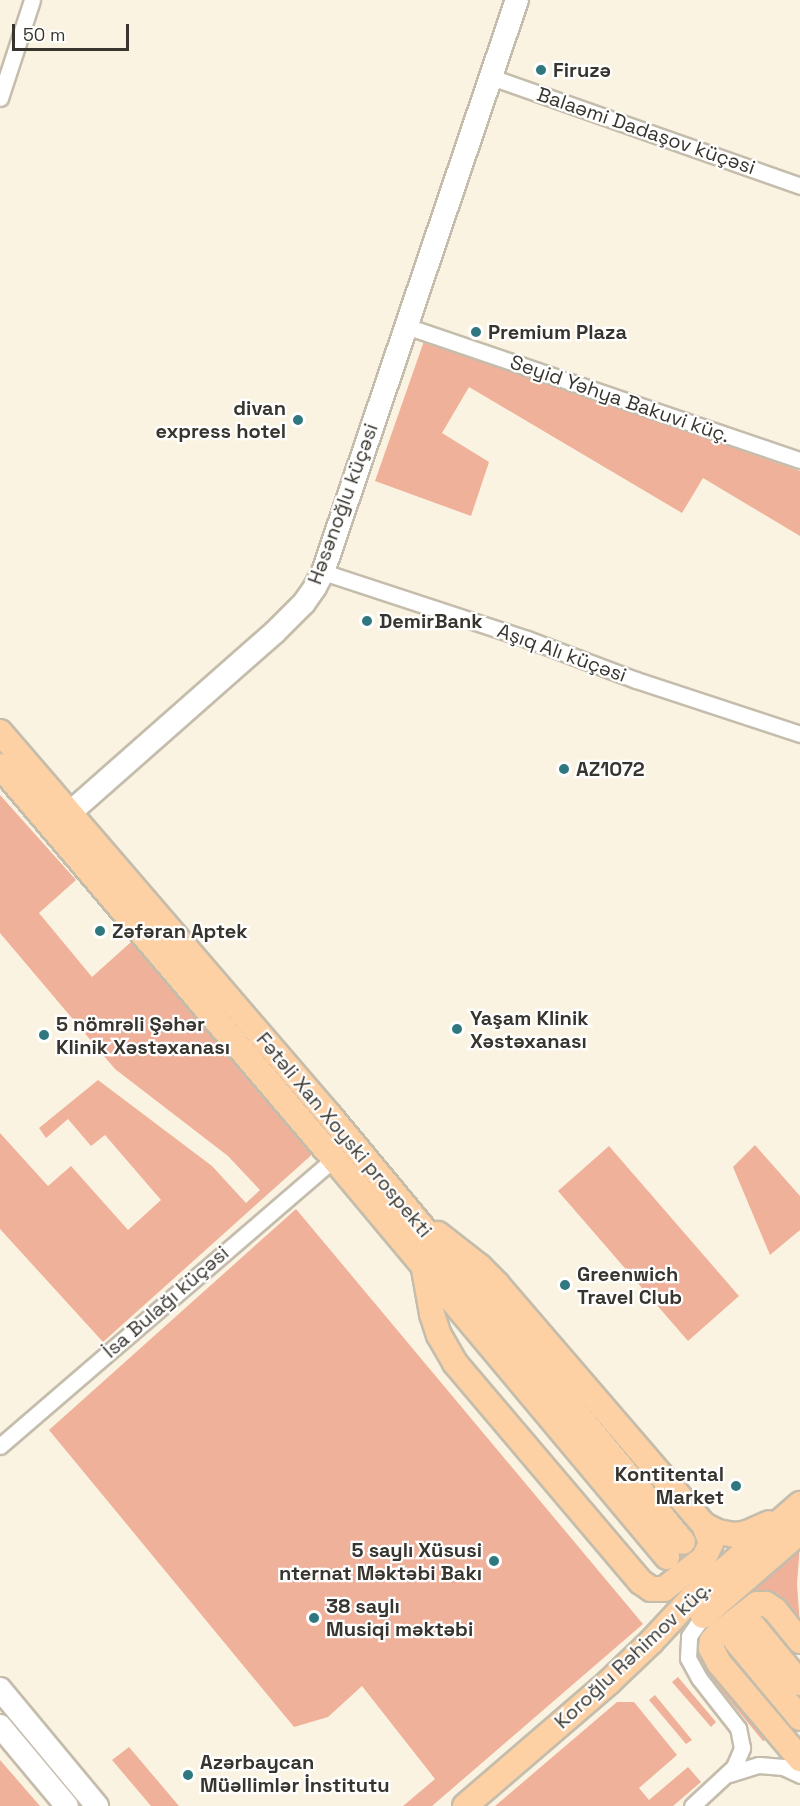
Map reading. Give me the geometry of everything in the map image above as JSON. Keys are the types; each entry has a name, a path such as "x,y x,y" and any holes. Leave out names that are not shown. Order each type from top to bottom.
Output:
{"main road":[{"name":"Fətəli Xan Xoyski prospekti","path":"0,732 62,819 334,1159 424,1268 675,1550 409,1213 266,1041 62,819 0,766"},
{"path":"409,1213 463,1252 497,1284 704,1525 711,1543 704,1558 664,1589 651,1589 641,1582"},
{"path":"424,1268 432,1314 455,1363 641,1582 654,1605 657,1624 634,1659"},
{"path":"704,1525 726,1534 747,1533 798,1505"},
{"name":"Koroğlu Rəhimov küç.","path":"465,1806 634,1659 682,1608 798,1505"},
{"name":"Koroğlu Rəhimov küç.","path":"704,1616 800,1532"},
{"path":"800,1641 775,1610 766,1604 757,1604 718,1634 712,1641 711,1648 719,1663 800,1760"},
{"path":"800,1683 744,1633 800,1718"}],"street":[{"path":"0,98 32,0"},
{"path":"491,77 517,0"},
{"name":"Həsənoğlu küçəsi","path":"62,819 292,617 304,603 323,572 491,77"},
{"name":"Balaəmi Dadaşov küçəsi","path":"491,77 800,186"},
{"name":"Seyid Yəhya Bakuvi küç.","path":"406,326 800,460"},
{"name":"Aşıq Alı küçəsi","path":"323,572 527,639 636,680 800,734"},
{"name":"İsa Bulağı küçəsi","path":"0,1446 334,1159"},
{"path":"692,1806 726,1776 738,1759 742,1738 731,1719 699,1678 688,1658 689,1636 704,1616"},
{"path":"0,1689 98,1806"},
{"path":"0,1726 67,1806"},
{"path":"726,1776 759,1765 783,1767 800,1775"}],"shaded area":[{"path":"424,341 800,471 800,536 703,478 682,513 469,387 442,433 489,462 471,516 375,481"},
{"path":"0,795 76,880 39,913 92,977 131,942 316,1151 103,1342 0,1229 0,1133 48,1186 71,1166 128,1230 161,1200 105,1135 91,1146 68,1119 46,1138 39,1128 98,1080 212,1166 246,1203 260,1190 228,1156 115,1069 0,933"},
{"path":"755,1145 800,1196 800,1230 770,1255 733,1167"},
{"path":"609,1146 739,1296 688,1341 558,1191"},
{"path":"296,1209 643,1624 432,1806 403,1806 435,1779 362,1686 328,1717 294,1727 49,1430"},
{"path":"800,1544 797,1584 800,1626 771,1593 764,1590 755,1591 707,1633 701,1648 702,1659 768,1739 763,1741 698,1662 695,1639"},
{"path":"678,1677 716,1722 711,1727 672,1682"},
{"path":"655,1695 692,1740 686,1744 649,1700"},
{"path":"617,1702 634,1702 677,1755 639,1788 649,1800 688,1767 701,1782 673,1806 495,1806"},
{"path":"129,1747 179,1806 151,1806 112,1760"},
{"path":"0,1760 40,1806 0,1806"}],"place":[{"name":"Firuzə","path":"541,70"},
{"name":"Premium Plaza","path":"476,332"},
{"name":"divan express hotel","path":"298,420"},
{"name":"DemirBank","path":"367,621"},
{"name":"AZ1072","path":"564,769"},
{"name":"Zəfəran Aptek","path":"100,931"},
{"name":"Yaşam Klinik Xəstəxanası","path":"457,1029"},
{"name":"5 nömrəli Şəhər Klinik Xəstəxanası","path":"44,1035"},
{"name":"Greenwich Travel Club","path":"565,1285"},
{"name":"Kontitental Market","path":"736,1486"},
{"name":"5 saylı Xüsusi nternat Məktəbi Bakı","path":"494,1561"},
{"name":"38 saylı Musiqi məktəbi","path":"314,1618"},
{"name":"Azərbaycan Müəllimlər İnstitutu","path":"188,1775"}]}
